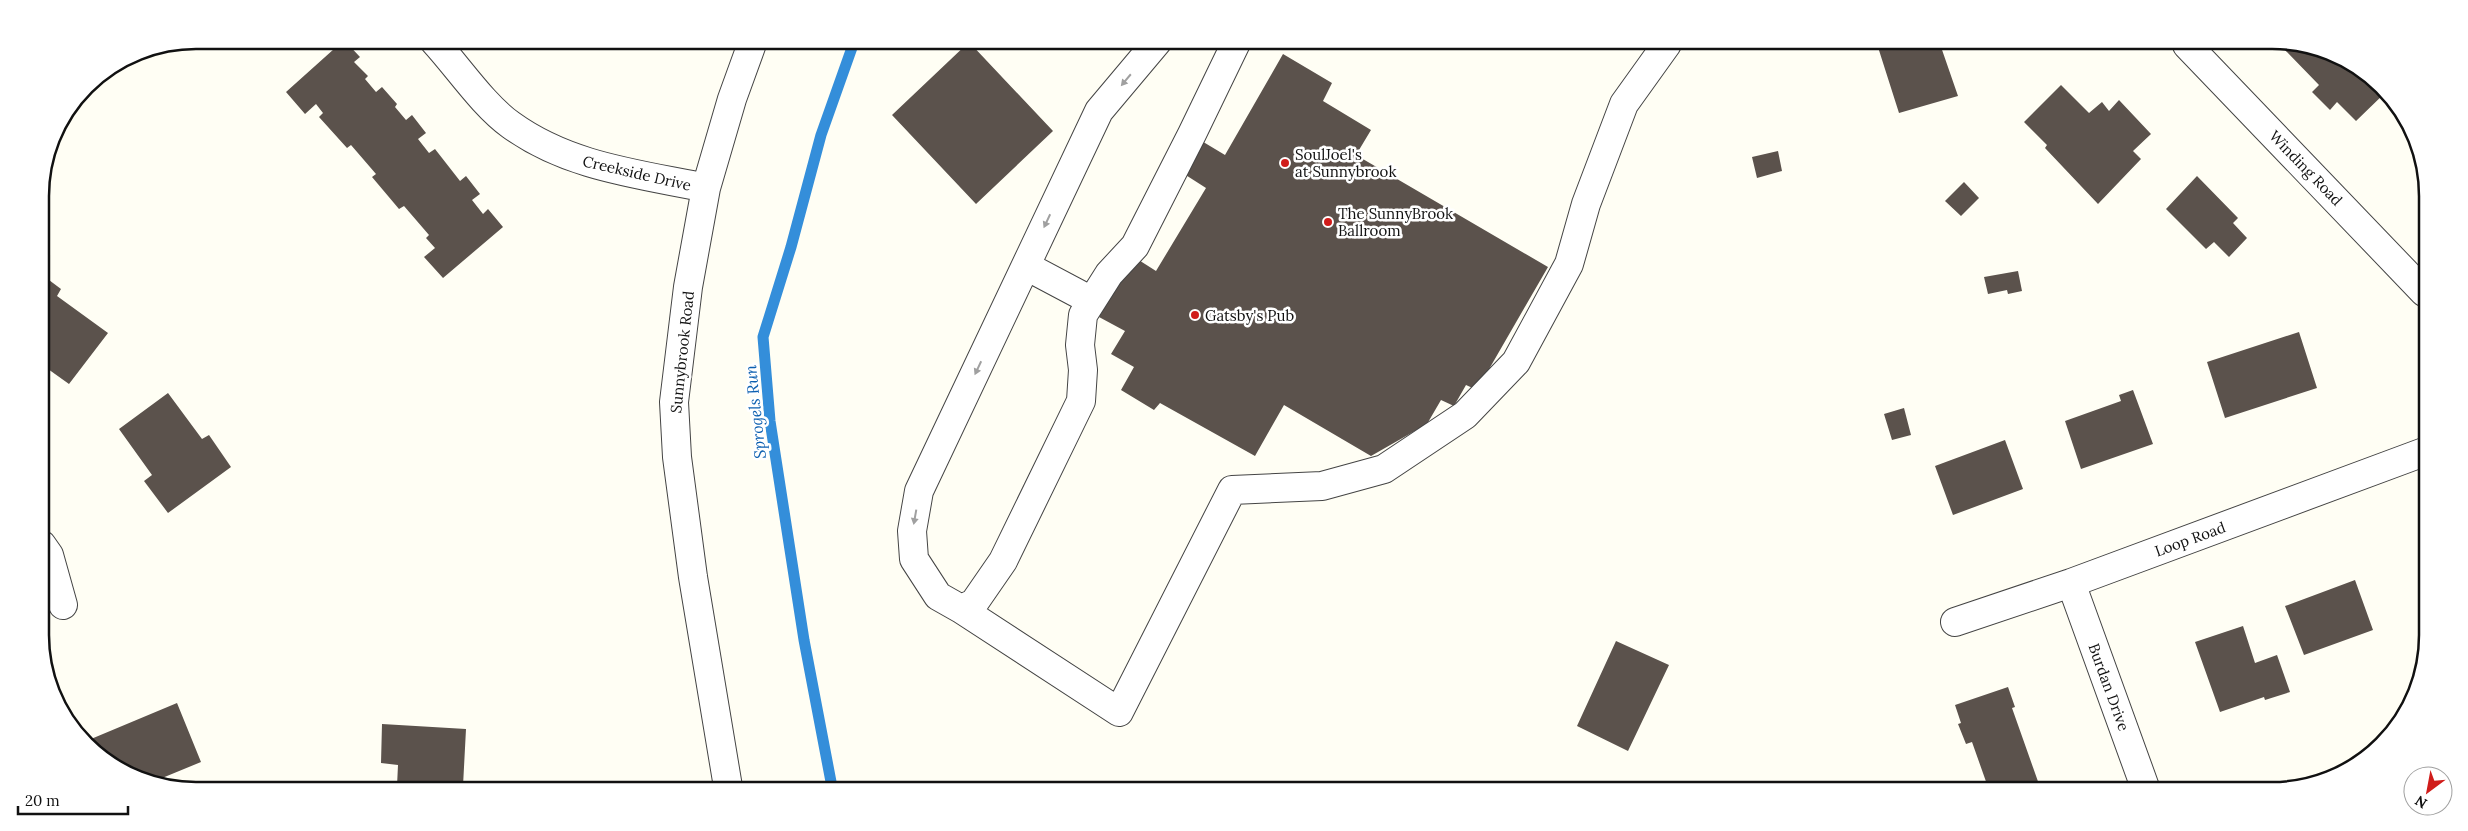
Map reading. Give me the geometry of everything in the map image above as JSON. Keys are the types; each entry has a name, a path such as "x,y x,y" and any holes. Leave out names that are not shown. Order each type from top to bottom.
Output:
{"street":[{"name":"Creekside Drive","path":"441,49 485,99 511,125 542,142 584,162 613,170 706,188"},
{"name":"Sunnybrook Road","path":"727,782 693,577 677,457 674,402 688,288 706,188 732,99 750,49"},
{"path":"1151,49 1099,111 920,491 912,531 914,560 938,596 1119,712 1232,490 1322,486 1384,469 1465,414 1516,362 1569,264 1586,204 1624,104 1663,49"},
{"path":"961,609 974,603 1003,561 1081,401 1083,370 1080,345 1083,315 1109,274 1135,246 1233,49"},
{"name":"Winding Road","path":"2191,49 2419,287"},
{"path":"1026,266 1092,301"},
{"name":"Loop Road","path":"1955,622 2071,583 2419,454"},
{"path":"49,555 63,606"},
{"name":"Burdan Drive","path":"2071,583 2143,782"}],"building":[{"path":"334,49 352,49 360,57 354,62 368,76 365,79 376,92 382,87 397,104 395,107 406,120 412,115 426,133 418,139 429,153 435,149 460,181 466,176 480,194 472,200 483,214 488,209 503,227 443,278 424,257 435,248 426,238 429,235 404,206 399,209 372,177 376,174 351,145 347,148 319,117 323,113 316,104 305,114 286,92"},
{"path":"962,49 976,49 1053,131 976,204 892,115"},
{"path":"1879,49 1942,49 1958,96 1899,113"},
{"path":"2285,50 2311,54 2346,68 2362,79 2381,97 2356,121 2337,102 2330,110 2312,92 2319,85"},
{"name":"The SunnyBrook Ballroom","path":"1283,54 1332,83 1323,101 1371,130 1356,155 1548,267 1477,390 1466,385 1454,406 1441,400 1427,424 1371,456 1284,405 1255,456 1160,403 1154,410 1121,390 1134,367 1111,354 1125,331 1099,317 1134,257 1156,271 1206,188 1181,172 1200,140 1225,155"},
{"path":"2061,85 2089,113 2102,102 2109,111 2119,100 2151,134 2133,151 2141,159 2098,204 2045,148 2047,145 2024,122"},
{"path":"1778,151 1782,171 1757,178 1752,157"},
{"path":"2197,176 2238,218 2233,223 2247,238 2229,257 2214,242 2206,249 2166,209"},
{"path":"1964,182 1979,198 1961,216 1945,201"},
{"path":"2018,271 2022,291 2008,294 2007,290 1988,294 1984,277"},
{"path":"49,280 61,289 57,296 108,333 69,384 49,370"},
{"path":"2299,332 2317,388 2225,418 2207,362"},
{"path":"2133,390 2153,444 2081,469 2065,421 2121,401 2119,395"},
{"path":"168,393 202,439 209,435 231,467 168,513 144,481 152,475 119,429"},
{"path":"1904,408 1911,435 1892,440 1884,414"},
{"path":"2005,440 2023,489 1953,515 1935,466"},
{"path":"2355,580 2373,630 2304,655 2285,606"},
{"path":"2243,626 2255,663 2277,655 2290,692 2265,700 2264,697 2220,712 2195,642"},
{"path":"1616,641 1669,665 1628,751 1577,726"},
{"path":"2008,687 2015,707 2012,708 2038,782 1986,782 1972,742 1966,744 1958,724 1961,723 1955,705"},
{"path":"177,703 201,762 162,778 157,777 122,763 92,739"},
{"path":"382,724 466,729 463,782 397,782 398,765 381,763"}],"waterway":[{"name":"Sprogels Run","path":"831,782 804,640 770,421 763,337 791,247 821,135 852,49"}],"place":[{"name":"SoulJoel's at Sunnybrook","path":"1285,163"},
{"name":"The SunnyBrook Ballroom","path":"1328,222"},
{"name":"Gatsby's Pub","path":"1195,315"}]}
